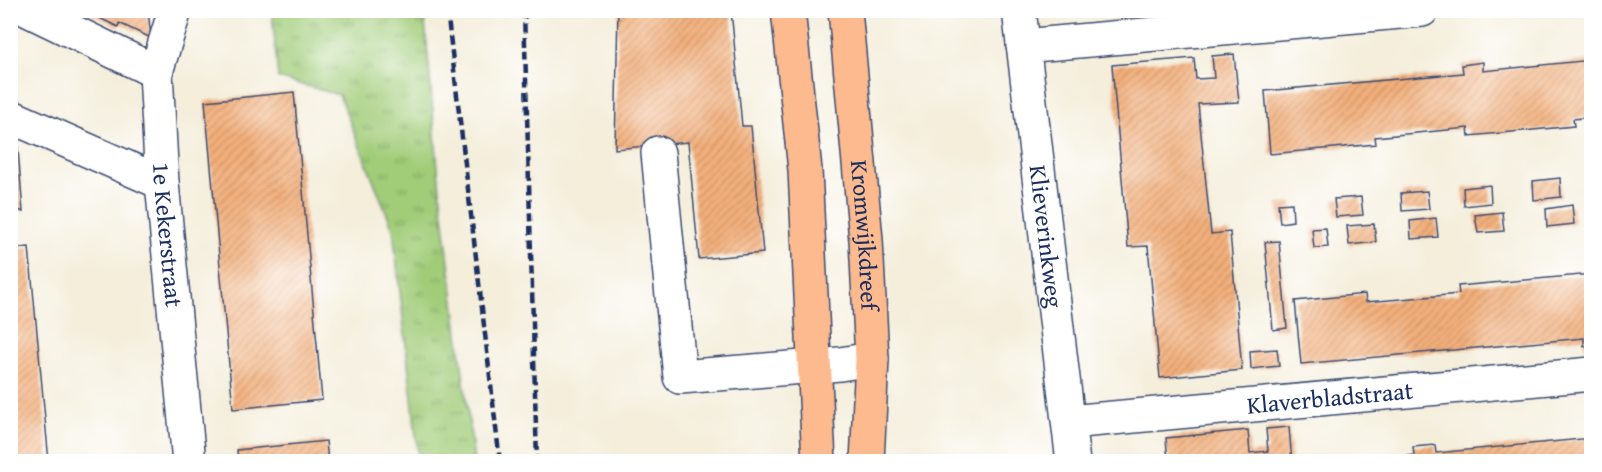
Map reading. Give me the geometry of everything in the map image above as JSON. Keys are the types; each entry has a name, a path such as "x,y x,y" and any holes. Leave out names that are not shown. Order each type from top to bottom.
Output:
{"main road":[{"path":"788,10 805,170 819,462"},
{"name":"Kromwijkdreef","path":"845,10 866,240 872,359 867,462"}],"street":[{"path":"28,10 156,72"},
{"name":"1e Kekerstraat","path":"175,10 156,72 162,183 189,462"},
{"name":"Klieverinkweg","path":"1019,10 1073,462"},
{"path":"1023,46 1422,10"},
{"path":"10,116 162,183"},
{"path":"658,153 680,377 872,359"},
{"name":"Klaverbladstraat","path":"1069,422 1592,374"}],"green space":[{"path":"272,11 424,11 440,191 474,461 419,461 393,229 339,95 278,78"}],"building":[{"path":"83,10 148,10 151,38 119,23 118,27"},
{"path":"618,10 731,10 742,126 751,126 763,253 699,259 688,142 615,149"},
{"path":"1234,54 1239,102 1198,104 1211,234 1230,232 1242,370 1160,378 1148,246 1128,247 1112,65 1194,58 1196,79 1214,78 1212,56"},
{"path":"1592,60 1592,117 1573,119 1574,126 1469,136 1468,128 1375,137 1376,144 1270,154 1265,91 1463,73 1462,65 1483,62 1483,71"},
{"path":"294,92 322,400 233,409 205,101"},
{"path":"10,133 17,137 23,212 10,206"},
{"path":"1560,178 1561,197 1534,200 1533,181"},
{"path":"1490,185 1491,203 1464,206 1463,188"},
{"path":"1427,191 1429,209 1402,211 1401,193"},
{"path":"1361,197 1363,215 1336,217 1334,199"},
{"path":"1292,203 1293,221 1280,223 1278,204"},
{"path":"1572,205 1574,224 1547,227 1546,209"},
{"path":"1502,212 1504,231 1478,233 1475,215"},
{"path":"1436,218 1438,237 1411,239 1410,221"},
{"path":"1374,224 1376,242 1349,245 1347,226"},
{"path":"1326,228 1328,247 1314,248 1312,229"},
{"path":"1279,241 1287,328 1273,330 1265,242"},
{"path":"29,247 49,462 10,462 10,249"},
{"path":"1592,274 1592,345 1584,346 1584,338 1301,364 1295,301 1365,294 1366,302 1459,294 1458,286"},
{"path":"1277,349 1279,366 1251,369 1250,351"},
{"path":"1289,427 1292,462 1168,462 1166,438 1248,430 1250,453 1268,451 1266,429"},
{"path":"1592,438 1592,462 1364,462 1414,455 1413,447 1435,445 1436,453"},
{"path":"326,441 328,462 238,462 237,450"}],"railway":[{"path":"447,10 500,462"},
{"path":"524,10 537,462"}]}
